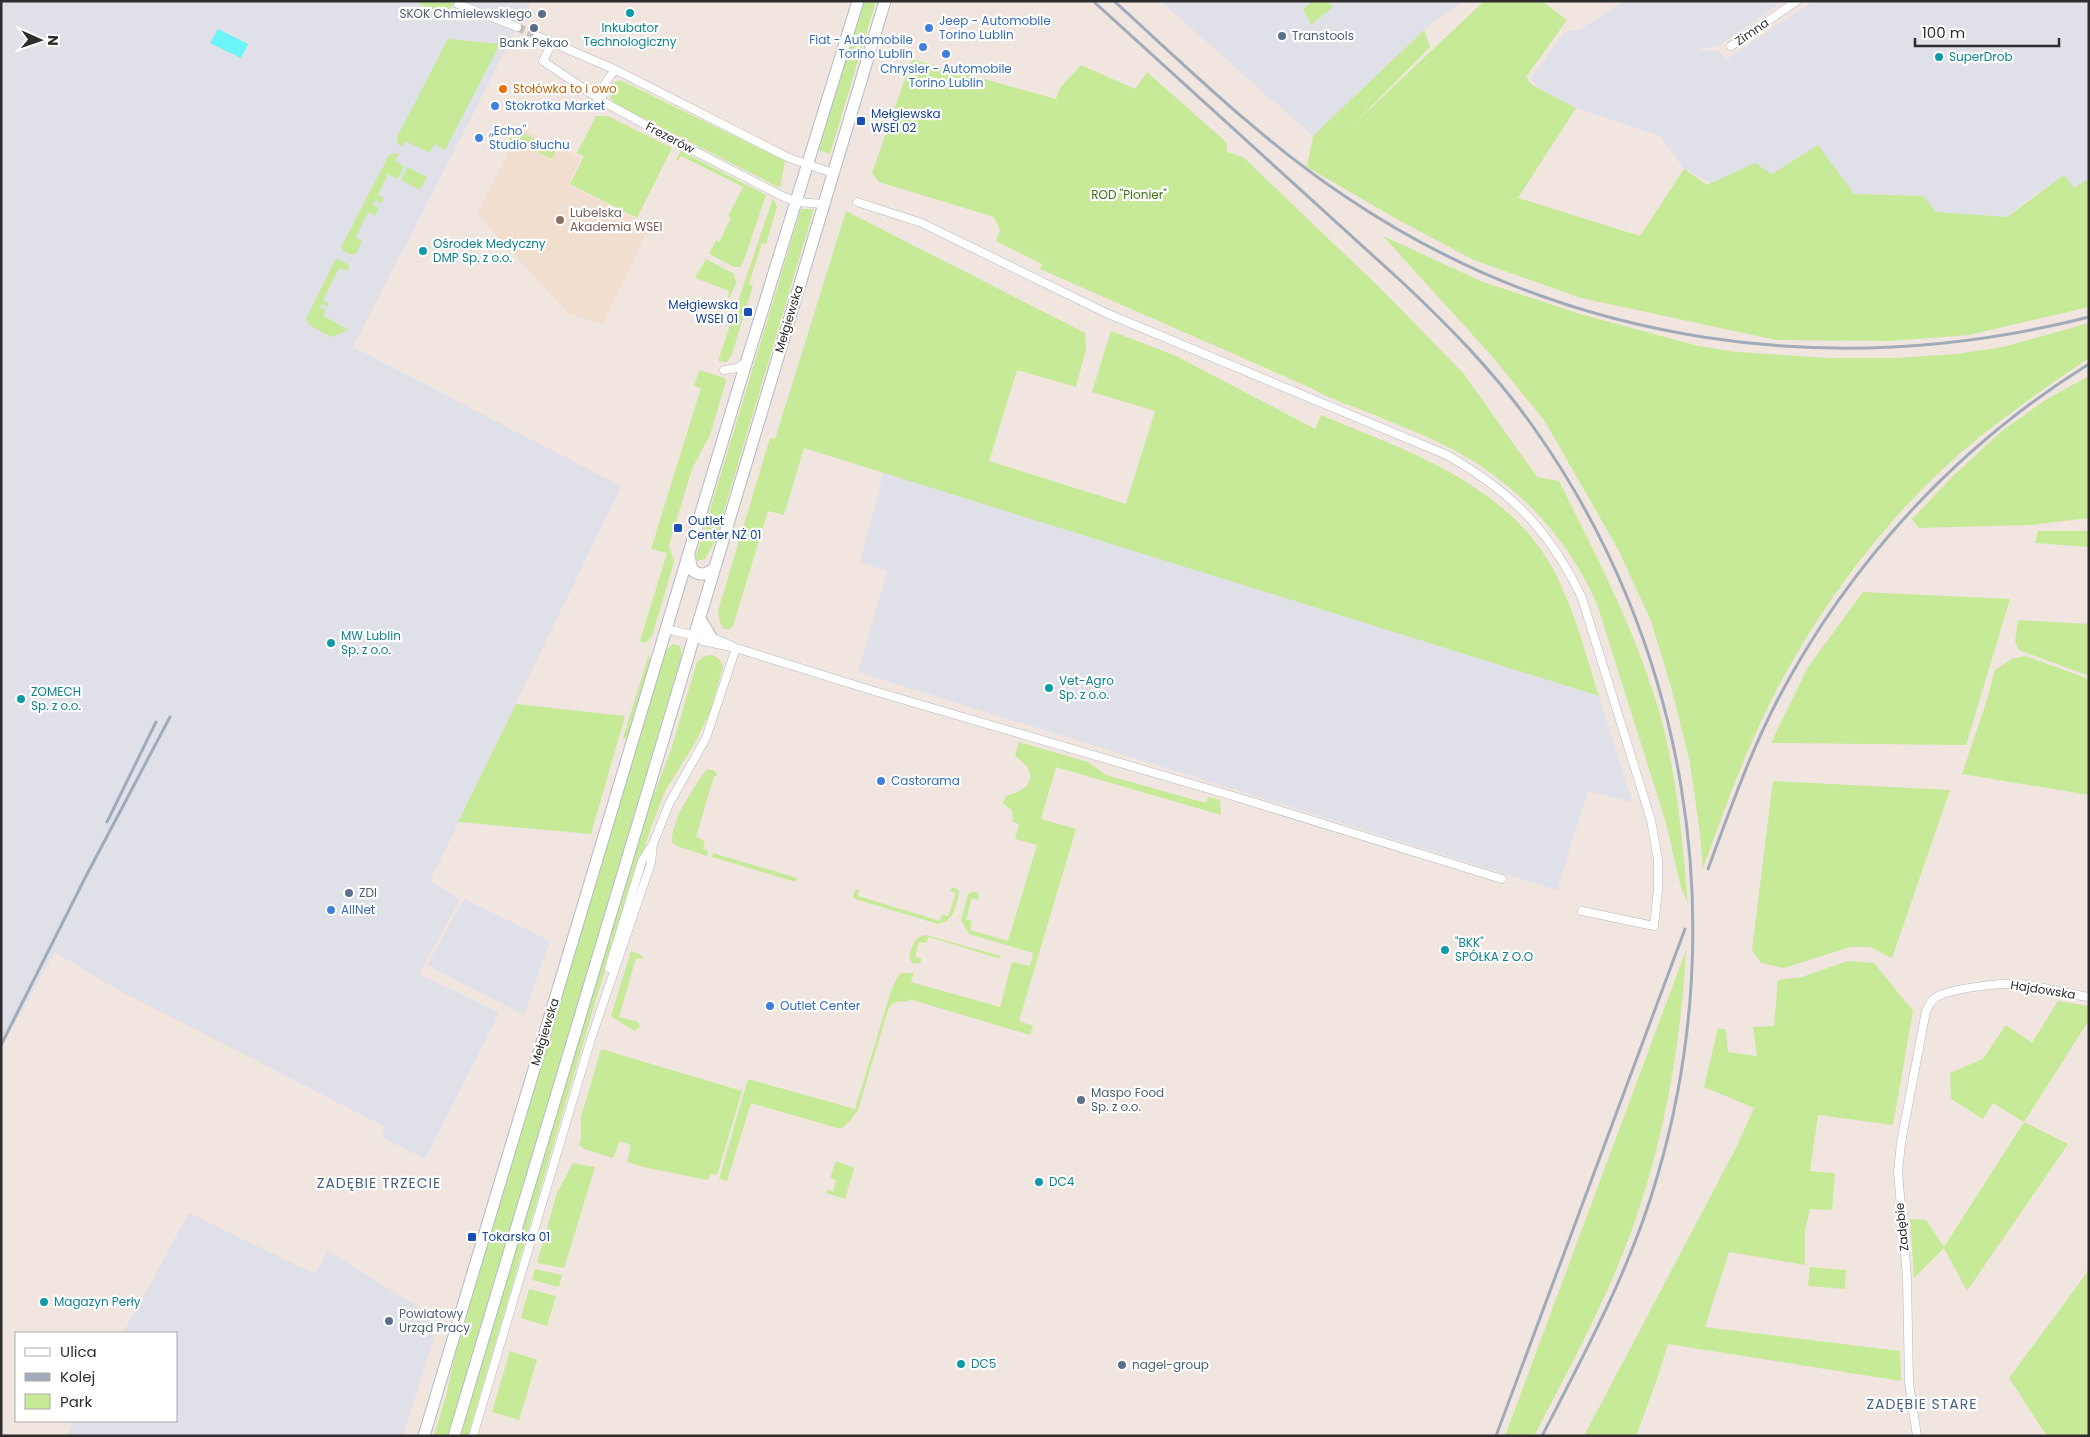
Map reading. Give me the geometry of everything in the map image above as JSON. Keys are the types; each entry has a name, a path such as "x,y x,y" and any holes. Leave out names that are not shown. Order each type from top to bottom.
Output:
{"main road":[{"name":"Mełgiewska","path":"424,1436 739,386 858,1"},
{"name":"Mełgiewska","path":"454,1436 885,1"},
{"path":"689,554 692,570 697,574 710,572 715,568"},
{"path":"700,619 711,637"}],"street":[{"name":"Zimna","path":"1731,46 1797,1"},
{"path":"458,4 517,27"},
{"path":"537,36 616,70 780,153 832,173"},
{"name":"Frezerów","path":"552,43 543,61 602,101 679,143 797,202 823,204"},
{"path":"602,101 602,92 606,83 610,75 616,70"},
{"path":"856,202 922,223 1106,313 1448,455 1505,493 1529,516 1568,568 1582,598 1651,820 1654,840 1658,889 1654,926 1582,911"},
{"path":"739,386 732,376 724,370 738,368 747,360"},
{"path":"667,629 695,636 711,637 736,648 874,691 1233,796 1502,879"},
{"path":"695,636 703,642 736,648"},
{"path":"473,1436 590,1042 649,872 653,844 669,804 706,738 736,648"},
{"name":"Hajdowska","path":"1923,1020 1930,1004 1935,998 1976,988 2022,984 2089,997"},
{"name":"Zadębie","path":"1917,1436 1908,1366 1907,1277 1898,1172 1901,1143 1923,1020"}],"shaded area":[{"path":"1,1 531,1 353,347 621,486 430,881 460,899 419,974 499,1013 425,1159 381,1137 386,1127 118,990 55,952 1,1048"},
{"path":"1160,1 1464,1 1427,27 1313,136"},
{"path":"1624,1 1783,1 1720,45 1694,50 1718,51 1726,60 1813,1 2089,1 2089,178 2073,189 2064,176 2029,198 2006,217 1936,212 1923,196 1854,194 1818,145 1772,174 1711,183 1684,169 1660,136 1576,108 1541,89 1530,79 1565,32 1581,29"},
{"name":"Lubelska Akademia WSEI","path":"521,128 581,158 568,185 650,226 603,324 569,314 477,214"},
{"path":"884,472 1599,696 1632,802 1588,791 1557,890 858,672 887,571 860,562"},
{"path":"464,899 550,941 524,1015 427,965"},
{"path":"189,1213 315,1274 328,1251 439,1320 403,1436 67,1436 74,1422 178,1422 178,1332 124,1332"}],"green space":[{"path":"414,1 454,1 446,17"},
{"path":"863,1 876,1 830,154 819,150"},
{"path":"1313,1 1328,1 1333,7 1311,25 1303,9"},
{"path":"1484,1 1542,1 1567,20 1526,77 1532,85 1576,108 1518,198 1640,236 1684,169 1707,185 1755,163 1772,174 1818,145 1854,194 1923,196 1936,212 2007,217 2064,175 2074,188 2089,178 2089,307 1969,335 1890,341 1776,340 1581,298 1474,260 1404,223 1307,167 1313,136 1424,30 1430,47 1352,126"},
{"path":"448,39 500,44 445,150 434,144 430,153 405,141 402,147 398,144 397,137"},
{"name":"ROD \"Pionier\"","path":"912,59 1056,99 1060,88 1081,65 1135,89 1147,72 1226,142 1227,152 1243,157 1381,289 1464,374 1537,477 1559,481 1601,565 1626,621 1649,679 1670,756 1678,805 1688,904 1680,884 1666,823 1597,604 1572,558 1541,518 1504,483 1461,454 1409,429 1327,396 1040,269 1042,264 996,241 1000,231 994,217 879,182 872,173"},
{"path":"620,80 785,161 780,188 617,105 611,98 610,90 613,83"},
{"path":"596,116 608,116 672,148 637,218 570,184 584,156 577,153"},
{"path":"516,130 556,149 552,159 524,145 522,150 509,144 508,141 513,131"},
{"path":"681,151 766,195 740,267 734,267 709,254 716,240 719,242 731,218 728,216 743,187 681,156 678,161 676,160"},
{"path":"399,154 395,161 404,166 398,179 388,174 378,195 384,198 382,203 375,200 373,205 379,208 375,216 368,212 356,237 362,241 356,254 352,255 341,247 389,155"},
{"path":"407,167 427,177 420,190 401,180"},
{"path":"773,198 777,207 766,244 762,243 749,284 753,286 731,357 726,362 718,361"},
{"path":"801,209 814,209 715,541 705,559 697,561 696,556"},
{"path":"846,211 1085,333 1086,349 1076,387 1017,370 989,461 1126,504 1155,411 1092,392 1111,331 1176,356 1315,429 1321,415 1422,458 1455,475 1486,495 1514,518 1538,545 1557,577 1575,621 1599,696 804,448 784,515 768,511 733,626 729,629 724,629 720,623 718,611 770,438 775,439"},
{"path":"1383,236 1483,282 1580,314 1698,346 1736,352 1831,358 1894,358 1957,354 2003,347 2089,323 2089,358 2025,402 1964,450 1905,507 1851,572 1804,642 1783,677 1765,713 1740,770 1703,868 1690,763 1671,687 1651,621 1618,549 1544,420 1490,354"},
{"path":"337,259 348,264 349,267 347,271 339,268 323,300 329,304 328,307 321,304 321,308 326,310 323,316 349,330 331,337 310,325 306,319"},
{"path":"706,259 734,274 736,283 730,297 728,297 729,291 695,278"},
{"path":"699,370 725,378 726,381 710,435 692,469 669,545 674,562 652,636 646,643 640,641 667,553 651,549 701,388 694,386"},
{"path":"2089,376 2089,518 2029,525 1919,528 1912,519 1951,478 2003,430 2047,399"},
{"path":"2038,531 2089,531 2089,547 2035,543"},
{"path":"1863,592 2010,599 1966,745 1771,743 1808,667"},
{"path":"2018,620 2089,624 2089,676 2019,650 2015,641"},
{"path":"673,644 680,646 682,655 448,1436 434,1436 447,1392 455,1354 665,651"},
{"path":"649,654 650,662 627,739 623,738"},
{"path":"709,655 718,658 723,667 710,712 695,743 665,791 651,828 597,996 468,1436 459,1436 646,815 671,750 697,662"},
{"path":"2025,656 2089,679 2089,795 1962,774 1995,670 2012,659"},
{"path":"516,704 625,716 591,834 458,822"},
{"path":"1019,742 1088,762 1106,775 1206,803 1208,797 1220,800 1221,815 1056,767 1041,819 1076,829 1019,1021 1033,1026 1030,1035 909,999 908,1002 894,1003 889,1007 858,1110 850,1121 841,1129 751,1103 727,1181 719,1179 748,1079 855,1109 891,991 901,973 914,973 911,982 1000,1007 1012,962 1030,966 1033,953 969,934 961,920 968,894 977,892 978,900 972,898 966,919 972,921 970,930 1008,941 1037,845 1015,839 1019,824 1013,822 1012,810 1003,804 1006,796 1022,789 1028,784 1030,779 1029,770 1015,756"},
{"path":"707,769 713,770 717,774 714,776 696,837 705,841 703,849 708,851 707,856 677,846 672,842 679,814"},
{"path":"1773,781 1950,790 1892,958 1870,947 1850,947 1784,968 1761,963 1752,950"},
{"path":"713,853 797,878 796,882 712,857"},
{"path":"953,887 958,889 959,892 955,908 951,917 938,924 855,899 853,896 855,890 859,889 858,896 940,921 942,914 948,916 956,893 950,891"},
{"path":"926,935 1000,956 1001,959 929,937 926,943 919,942 915,957 922,959 920,963 913,964 909,958 912,946 918,938"},
{"path":"1686,950 1676,1054 1663,1123 1645,1190 1624,1251 1575,1358 1534,1436 1505,1436"},
{"path":"631,951 641,955 643,959 636,958 619,1017 638,1022 640,1027 634,1031 611,1016"},
{"path":"1848,961 1874,963 1913,1011 1893,1125 1818,1115 1810,1171 1835,1173 1832,1210 1810,1209 1805,1230 1805,1265 1729,1252 1705,1327 1900,1351 1901,1381 1668,1344 1636,1436 1584,1436 1737,1146 1754,1108 1704,1087 1718,1028 1726,1030 1728,1052 1757,1056 1753,1027 1774,1026 1778,980 1802,977"},
{"path":"2058,1001 2089,1006 2089,1020 2024,1122 1993,1103 1983,1119 1951,1099 1950,1073 1983,1059 2006,1025 2032,1043"},
{"path":"601,1049 742,1091 717,1175 710,1174 708,1180 627,1162 631,1145 620,1141 613,1158 584,1149 579,1145 581,1117"},
{"path":"2024,1122 2068,1144 1967,1291 1944,1248 1914,1278 1910,1219 1926,1220 1944,1247"},
{"path":"836,1161 854,1168 845,1199 826,1193 827,1190 833,1192 836,1180 830,1178"},
{"path":"573,1163 595,1167 564,1268 537,1263 557,1193"},
{"path":"1810,1267 1846,1270 1845,1289 1808,1286"},
{"path":"535,1269 562,1275 559,1287 532,1280"},
{"path":"2089,1270 2089,1432 2086,1436 2047,1436 2009,1378"},
{"path":"529,1289 556,1296 547,1326 521,1318"},
{"path":"510,1351 537,1360 519,1420 492,1412"}],"water":[{"path":"218,29 248,44 241,58 210,43"}],"tunnel":[{"path":"517,27 537,36"}],"railway":[{"path":"1093,1 1402,282 1438,316 1504,389 1534,428 1586,512 1628,600 1660,692 1681,787 1692,883 1691,981 1680,1078 1658,1174 1635,1242 1607,1308 1542,1436"},
{"path":"1114,1 1255,128 1346,197 1431,248 1519,288 1611,318 1704,337 1800,347 1896,347 1993,337 2089,317"},
{"path":"1708,869 1757,742 1777,701 1806,650 1838,602 1873,555 1910,511 1951,470 2041,396 2089,364"},
{"path":"1,1045 85,878 170,717"},
{"path":"107,822 156,722"},
{"path":"1496,1436 1685,929"}],"place":[{"name":"Inkubator Technologiczny","path":"630,13"},
{"name":"SKOK Chmielewskiego","path":"542,14"},
{"name":"Bank Pekao","path":"534,28"},
{"name":"Jeep - Automobile Torino Lublin","path":"929,28"},
{"name":"Transtools","path":"1282,36"},
{"name":"Fiat - Automobile Torino Lublin","path":"923,47"},
{"name":"Chrysler - Automobile Torino Lublin","path":"946,54"},
{"name":"SuperDrob","path":"1939,57"},
{"name":"Stołówka to i owo","path":"503,89"},
{"name":"Stokrotka Market","path":"495,106"},
{"name":"Mełgiewska WSEI 02","path":"861,121"},
{"name":",,Echo'' Studio słuchu","path":"479,138"},
{"name":"Lubelska Akademia WSEI","path":"560,220"},
{"name":"Ośrodek Medyczny DMP Sp. z o.o.","path":"423,251"},
{"name":"Mełgiewska WSEI 01","path":"748,312"},
{"name":"Outlet Center NŻ 01","path":"678,528"},
{"name":"MW Lublin Sp. z o.o.","path":"331,643"},
{"name":"Vet-Agro Sp. z o.o.","path":"1049,688"},
{"name":"ZOMECH Sp. z o.o.","path":"21,699"},
{"name":"Castorama","path":"881,781"},
{"name":"ZDI","path":"349,893"},
{"name":"AllNet","path":"331,910"},
{"name":"\"BKK\" SPÓŁKA Z O.O","path":"1445,950"},
{"name":"Outlet Center","path":"770,1006"},
{"name":"Maspo Food Sp. z o.o.","path":"1081,1100"},
{"name":"DC4","path":"1039,1182"},
{"name":"Tokarska 01","path":"472,1237"},
{"name":"Magazyn Perły","path":"44,1302"},
{"name":"Powiatowy Urząd Pracy","path":"389,1321"},
{"name":"DC5","path":"961,1364"},
{"name":"nagel-group","path":"1122,1365"}],"district":[{"name":"ZADĘBIE TRZECIE","path":"379,1183"},
{"name":"ZADĘBIE STARE","path":"1922,1404"}]}
